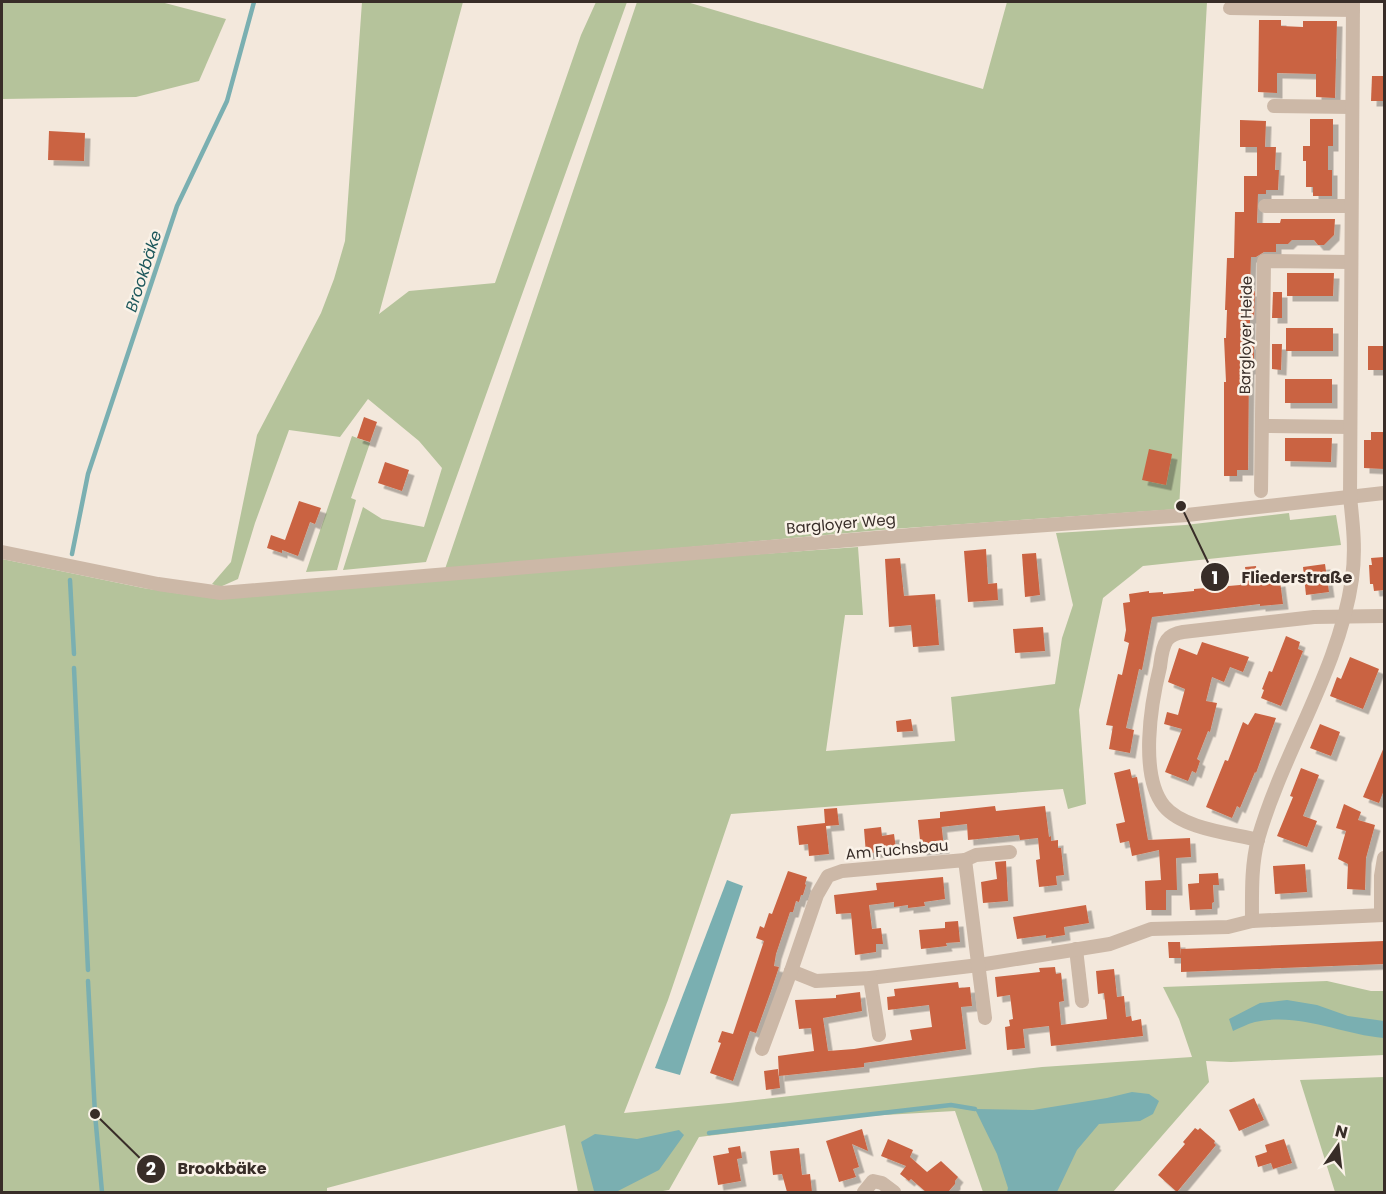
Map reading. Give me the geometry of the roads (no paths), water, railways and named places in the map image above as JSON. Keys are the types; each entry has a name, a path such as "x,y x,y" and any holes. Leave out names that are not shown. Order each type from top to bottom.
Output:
{"street":[{"path":"1230,8 1353,6 1350,427 1350,497 1355,538 1353,568 1344,618 1336,645 1280,778 1258,840 1251,877 1252,921"},
{"path":"1274,106 1352,107"},
{"path":"1265,206 1351,206"},
{"name":"Bargloyer Heide","path":"1261,491 1264,261 1351,262"},
{"path":"1262,426 1350,427"},
{"name":"Bargloyer Weg","path":"2,552 158,585 221,593 923,534 1187,515 1384,493"},
{"path":"1258,840 1187,823 1165,807 1155,792 1151,774 1151,710 1165,645 1172,636 1183,632 1314,617 1384,616"},
{"name":"Am Fuchsbau","path":"762,1049 817,895 828,876 842,871 965,860 976,855 1010,852"},
{"path":"791,971 816,981 870,978 979,965 1110,944 1151,929 1228,927 1252,921 1383,915 1381,876 1384,858"},
{"name":"Am Fuchsbau","path":"965,860 985,1018"},
{"path":"1076,949 1082,1001"},
{"path":"870,978 879,1035"},
{"path":"864,1192 873,1181 882,1183 894,1192"}],"water":[{"path":"727,880 743,886 680,1075 655,1068"},
{"path":"1287,1000 1317,1005 1348,1016 1384,1021 1384,1038 1288,1020 1255,1022 1233,1031 1229,1019 1260,1003"},
{"path":"1132,1092 1149,1094 1159,1101 1153,1114 1140,1121 1099,1124 1077,1150 1057,1192 1007,1192 1008,1188 997,1154 975,1109 1033,1110"},
{"path":"679,1130 684,1135 659,1170 616,1192 594,1191 581,1142 595,1134 637,1139"}],"waterway":[{"name":"Brookbäke","path":"72,554 88,474 177,206 227,101 254,2"},
{"name":"Brookbäke","path":"70,580 74,654"},
{"name":"Brookbäke","path":"74,668 88,970"},
{"name":"Brookbäke","path":"88,981 95,1114 102,1192"},
{"path":"709,1133 951,1105 975,1109"}],"place":[{"name":"Fliederstraße","path":"1181,506"},
{"name":"Brookbäke","path":"95,1114"}]}
